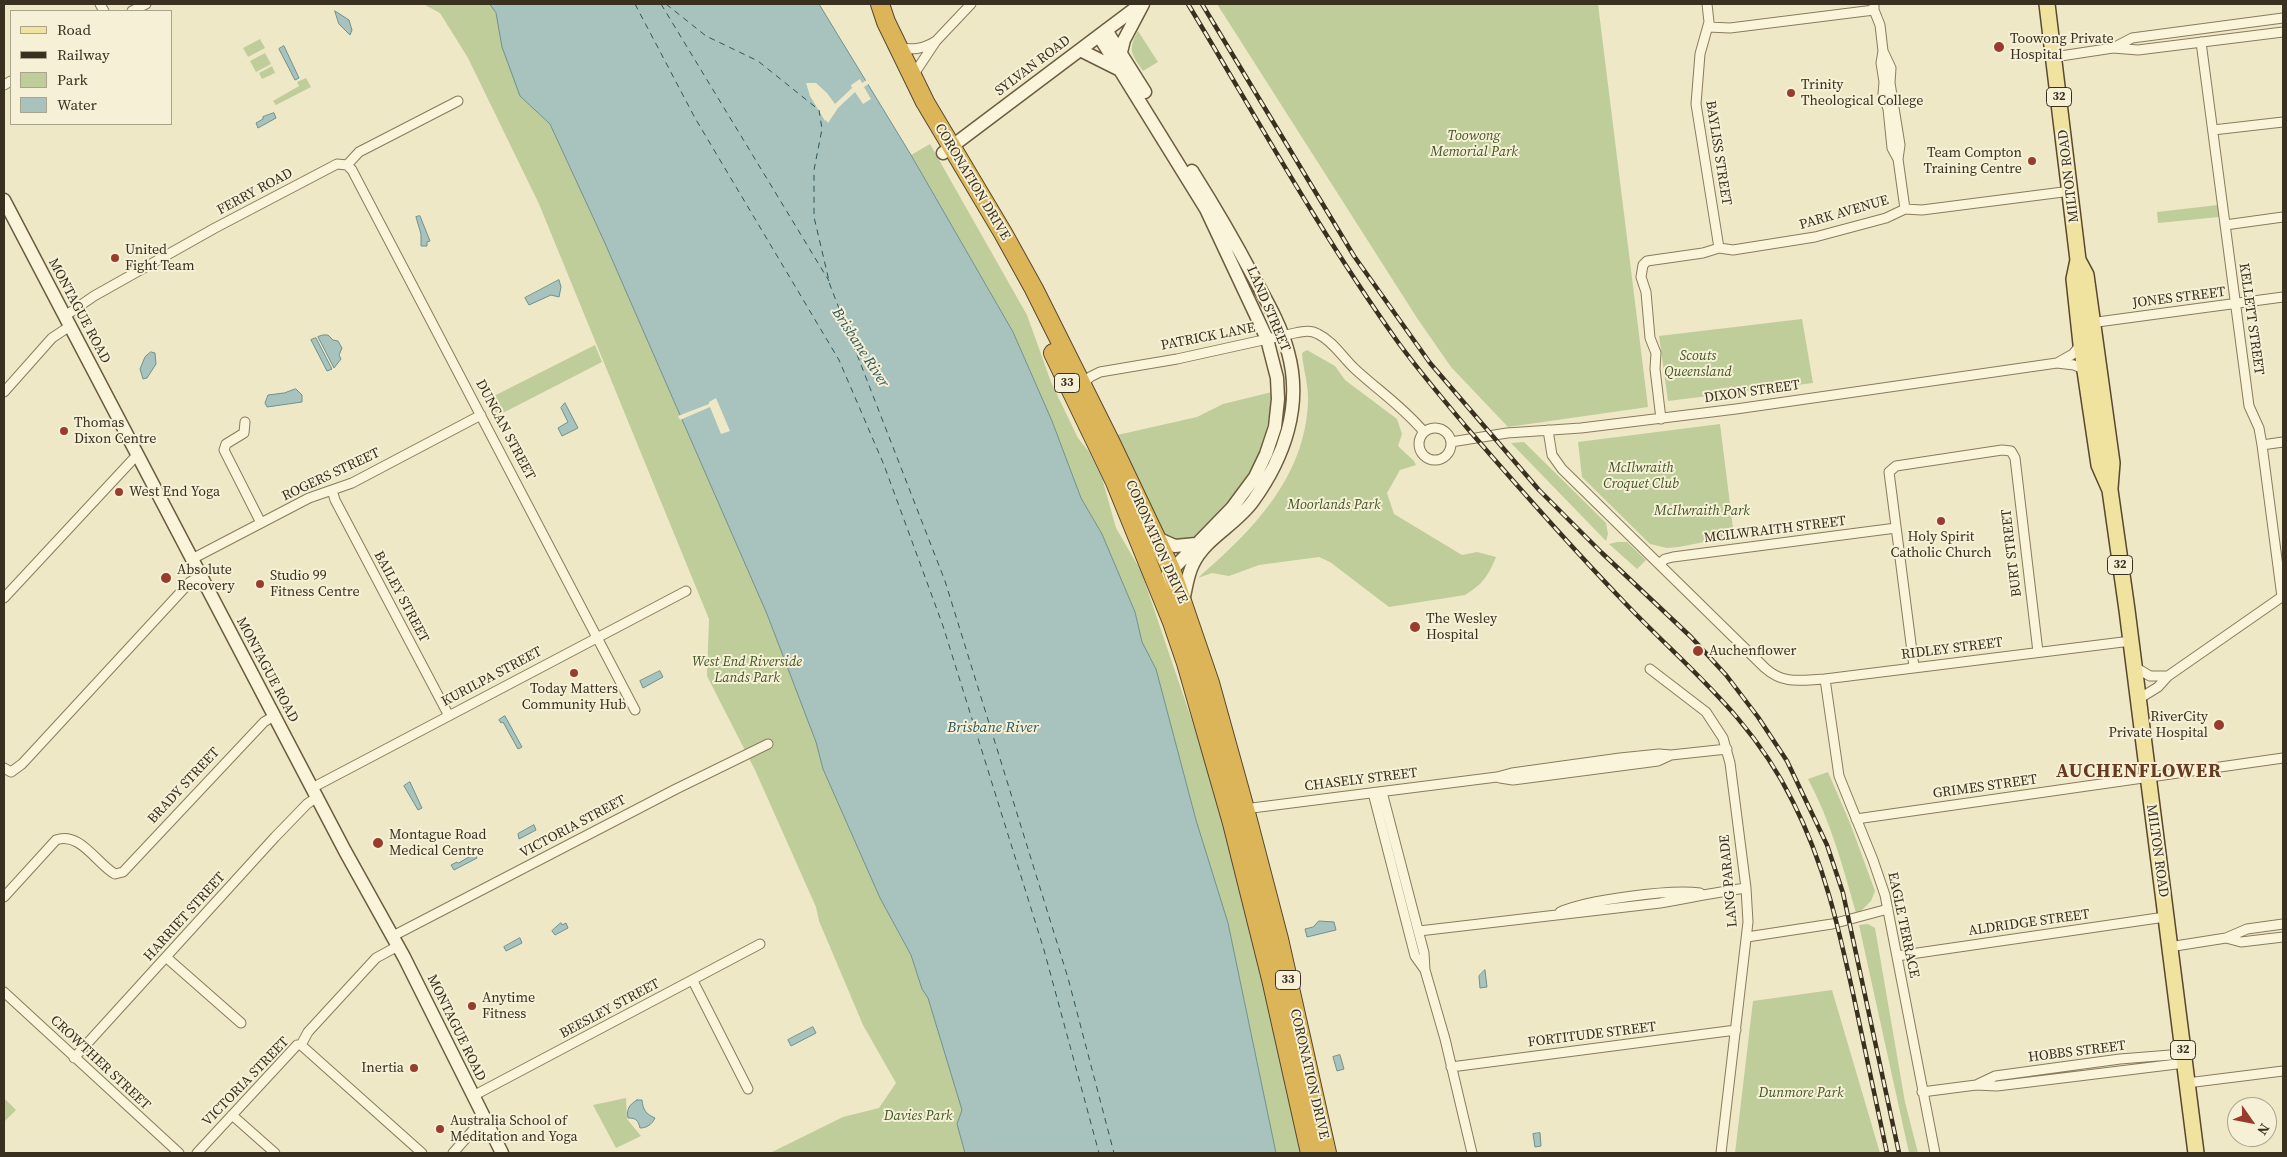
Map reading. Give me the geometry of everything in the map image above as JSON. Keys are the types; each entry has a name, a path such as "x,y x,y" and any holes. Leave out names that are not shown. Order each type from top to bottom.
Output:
{"highway":[{"name":"CORONATION DRIVE","path":"869,4 882,42 908,94 948,150 1018,260 1157,538 1184,601 1210,683 1271,978 1310,1153"},
{"name":"CORONATION DRIVE","path":"880,4 912,77 1031,308 1115,482 1172,622 1210,742 1237,810 1279,940 1327,1153"}],"main road":[{"name":"SYLVAN ROAD","path":"948,150 1142,4"},
{"path":"1121,52 1124,40 1142,4"},
{"name":"MILTON ROAD","path":"2047,4 2078,260 2086,275 2086,324 2112,463 2110,490 2131,640 2137,700 2196,1153"},
{"name":"LAND STREET","path":"1103,33 1121,52 1213,203 1283,336 1289,352 1293,386 1291,419 1284,448 1274,469 1251,504 1196,559 1190,572 1184,601"},
{"name":"LAND STREET","path":"1103,33 1122,71 1206,209 1268,339 1274,359 1278,390 1277,414 1272,441 1261,467 1243,496 1171,569"},
{"path":"1080,50 1122,71"},
{"name":"MONTAGUE ROAD","path":"4,200 200,576 395,941 502,1153"},
{"name":"MILTON ROAD","path":"2086,324 2081,344 2099,465 2110,490"},
{"path":"1157,538 1176,546 1196,544"},
{"path":"1171,569 1166,580 1172,622"}],"street":[{"path":"134,10 146,4"},
{"path":"912,77 936,41 972,4"},
{"name":"BAYLISS STREET","path":"1707,4 1708,27 1700,54 1696,104 1719,248"},
{"path":"1708,27 1730,28 1874,7 1880,25 1883,50 1891,68 1892,111 1900,145 1898,159 1905,209"},
{"path":"2113,48 2132,38 2283,18"},
{"path":"2054,57 2113,48 2138,50 2283,32"},
{"path":"898,48 915,50 924,48 936,41"},
{"name":"KELLETT STREET","path":"2201,42 2249,406 2259,428 2283,596"},
{"path":"348,166 359,152 458,100"},
{"path":"2213,130 2283,122"},
{"name":"FERRY ROAD","path":"4,392 67,321 94,296 215,228 337,164 348,166"},
{"name":"DUNCAN STREET","path":"348,166 352,170 635,710"},
{"name":"PARK AVENUE","path":"1661,419 1655,369 1656,353 1650,338 1646,292 1642,282 1641,271 1647,261 1703,253 1719,248 1732,250 1815,237 1886,218 1905,209 1922,210 2071,191"},
{"path":"2225,225 2283,217"},
{"name":"JONES STREET","path":"2086,324 2283,297"},
{"name":"PATRICK LANE","path":"1082,385 1090,377 1100,372 1311,331 1322,336 1355,369 1402,407 1424,432"},
{"name":"DIXON STREET","path":"2056,363 2072,354 2081,344"},
{"name":"DIXON STREET","path":"1451,442 1507,433 1661,419 2056,363 2074,365 2085,370"},
{"name":"ROGERS STREET","path":"192,559 309,498 352,483 481,415"},
{"path":"245,422 244,433 226,444 224,450 261,523"},
{"path":"1438,428 1447,433 1451,442 1449,452 1442,459 1432,460 1423,455 1419,446 1419,441 1424,432 1438,428"},
{"path":"1548,430 1550,449 1557,462 1659,564"},
{"path":"2262,445 2283,442"},
{"name":"BURT STREET","path":"1896,528 1889,475 1891,468 2002,450 2011,451 2015,458 2038,652"},
{"path":"4,598 137,455"},
{"name":"BAILEY STREET","path":"332,490 335,500 449,716"},
{"path":"1896,528 1914,668"},
{"name":"MCILWRAITH STREET","path":"1659,564 1665,559 1673,557 1896,528"},
{"name":"RIDLEY STREET","path":"1659,564 1777,678 1796,680 1825,678 2131,640"},
{"path":"7,770 22,764 190,582 200,576"},
{"name":"KURILPA STREET","path":"314,792 449,716 686,591"},
{"path":"2137,700 2158,687 2168,676 2283,596"},
{"path":"2133,666 2150,676 2168,676"},
{"name":"LANG PARADE","path":"1650,669 1706,712 1718,729 1727,749 1746,888 1747,937 1721,1153"},
{"name":"EAGLE TERRACE","path":"1825,678 1836,763 1881,881 1888,909 1935,1153"},
{"name":"BRADY STREET","path":"4,897 56,840 61,838 77,841 115,874 123,872 264,722 274,716"},
{"name":"VICTORIA STREET","path":"197,1153 297,1044 301,1045 308,1032 376,958 395,941 668,793 768,744"},
{"name":"CHASELY STREET","path":"1237,810 1497,777 1513,780 1658,761 1671,755 1727,749"},
{"name":"GRIMES STREET","path":"1856,819 2283,758"},
{"name":"HARRIET STREET","path":"74,1058 307,804 314,792"},
{"path":"1382,792 1419,931 1424,953 1425,970 1472,1153"},
{"path":"1373,793 1412,947 1415,956 1425,970"},
{"path":"1419,931 1558,913 1573,906 1623,899 1688,891 1705,893 1746,888"},
{"path":"1747,937 1832,924 1888,909"},
{"name":"ALDRIDGE STREET","path":"1897,956 2165,917"},
{"path":"2169,946 2226,938 2247,929 2283,924"},
{"path":"2226,938 2241,942 2283,937"},
{"name":"BEESLEY STREET","path":"473,1096 760,944"},
{"path":"167,958 241,1023"},
{"path":"693,981 748,1089"},
{"name":"CROWTHER STREET","path":"4,992 179,1153"},
{"name":"FORTITUDE STREET","path":"1451,1067 1736,1030"},
{"path":"301,1045 422,1153"},
{"name":"HOBBS STREET","path":"1922,1092 1976,1085 1997,1086 2184,1058"},
{"path":"2187,1083 2283,1071"},
{"path":"232,1115 275,1153"},
{"path":"453,1153 475,1128 487,1124"}],"green space":[{"name":"West End Riverside Lands Park","path":"423,4 490,4 496,13 520,96 550,124 604,241 767,614 816,742 823,769 880,898 911,955 922,989 928,997 962,1110 957,1124 965,1153 770,1153 843,1117 879,1108 896,1083 863,1025 819,921 816,907 755,770 707,676 709,619 539,204 468,58 440,13"},
{"name":"Toowong Memorial Park","path":"1217,4 1598,4 1648,407 1508,427 1451,367 1417,318"},
{"path":"1138,31 1158,62 1143,71 1132,52 1133,43"},
{"path":"260,39 265,48 248,57 243,48"},
{"path":"265,53 271,64 256,72 250,61"},
{"path":"272,66 275,73 262,79 259,73"},
{"path":"306,78 311,87 276,105 273,101 299,86 297,82"},
{"path":"930,144 1027,315 1051,382 1078,438 1089,452 1102,478 1116,528 1141,571 1207,765 1260,962 1274,1035 1303,1153 1276,1153 1228,923 1196,820 1156,669 1142,642 1135,612 1102,534 1081,498 1052,421 1013,332 911,155"},
{"path":"2218,205 2219,217 2158,223 2157,212"},
{"name":"Scouts Queensland","path":"1802,319 1813,383 1668,401 1659,336"},
{"path":"595,345 602,362 497,416 488,399"},
{"name":"Moorlands Park","path":"1307,350 1335,366 1345,380 1397,419 1402,434 1398,446 1416,465 1400,470 1387,493 1394,514 1462,555 1477,552 1496,557 1484,579 1465,595 1389,607 1330,562 1319,557 1259,565 1229,576 1212,573 1198,578 1256,522 1286,479 1297,455 1305,429 1308,396 1302,353"},
{"path":"1272,392 1269,416 1258,456 1238,488 1194,537 1185,542 1165,537 1113,436 1197,417 1223,404"},
{"name":"McIlwraith Croquet Club","path":"1720,424 1734,536 1679,547 1667,548 1650,544 1582,477 1578,442"},
{"path":"1524,442 1606,523 1608,534 1606,541 1511,443"},
{"path":"1627,542 1646,560 1637,569 1609,544"},
{"path":"1828,772 1850,823 1875,891 1871,901 1858,914 1856,913 1830,828 1808,779"},
{"path":"1868,924 1875,928 1905,1102 1918,1153 1909,1153 1859,925"},
{"name":"Dunmore Park","path":"1832,990 1880,1153 1735,1153 1753,1001"},
{"path":"4,1098 16,1110 4,1122"},
{"path":"626,1098 627,1119 641,1136 616,1148 593,1105"}],"water":[{"name":"Brisbane River","path":"490,4 819,4 911,155 1013,332 1052,421 1081,498 1102,534 1135,612 1142,642 1156,669 1196,820 1228,923 1276,1153 965,1153 957,1124 962,1110 928,998 922,989 911,955 880,898 823,769 816,742 767,614 604,241 550,124 520,96 502,47 496,13"},
{"path":"335,11 349,20 352,30 350,35 339,24"},
{"path":"284,46 299,78 295,80 279,49"},
{"path":"274,113 276,118 258,128 256,123 263,119 263,117"},
{"path":"420,216 430,241 427,242 427,246 421,246 421,234 416,217"},
{"path":"559,280 561,287 559,297 551,295 529,305 525,298"},
{"path":"328,335 333,340 338,341 342,348 339,355 341,359 334,368 318,337"},
{"path":"316,338 332,369 327,371 311,340"},
{"path":"151,352 155,353 156,364 147,378 143,379 140,369 145,357"},
{"path":"296,389 302,395 302,402 267,407 265,403 268,395"},
{"path":"565,403 578,428 562,436 558,428 568,422 561,408"},
{"path":"660,671 663,677 643,688 640,681"},
{"path":"505,716 522,747 518,749 503,722 501,723 499,720"},
{"path":"410,782 422,808 418,810 404,786"},
{"path":"534,825 536,830 519,839 518,834"},
{"path":"475,854 477,858 454,870 451,865 458,863"},
{"path":"1319,921 1334,922 1336,930 1307,937 1305,929 1313,927"},
{"path":"561,923 562,925 566,923 568,928 555,935 552,931"},
{"path":"520,938 522,943 506,951 504,947"},
{"path":"1485,970 1487,987 1480,988 1479,976"},
{"path":"813,1027 816,1033 791,1046 788,1040"},
{"path":"1340,1055 1344,1069 1337,1071 1333,1057"},
{"path":"637,1100 642,1100 646,1111 655,1118 651,1124 640,1128 636,1120 628,1118 629,1107"},
{"path":"1540,1133 1541,1146 1535,1147 1533,1134"}],"pier":[{"path":"860,79 862,83 868,79 870,83 864,87 871,99 863,104 855,92 838,108 828,123 825,121 810,96 806,83 816,83 835,104 852,88 851,85"},
{"path":"716,398 730,431 721,434 710,407 680,420 678,416 709,404 709,402"}],"ferry route":[{"path":"635,4 695,118 839,360 884,465 943,626 1044,950 1099,1153"},
{"path":"661,4 829,281"},
{"path":"666,4 706,36 758,61 819,110 822,129 814,170 814,217 830,285 945,581 1068,978 1114,1153"}],"railway":[{"path":"1188,4 1314,215 1367,297 1412,361 1468,429 1565,539 1625,603 1717,695 1758,744 1776,771 1804,826 1830,898 1887,1153"},
{"path":"1202,4 1354,256 1430,363 1539,490 1691,637 1726,675 1758,717 1787,761 1827,845 1843,893 1899,1153"}],"place":[{"name":"Toowong Private Hospital","path":"1999,47"},
{"name":"Trinity Theological College","path":"1791,93"},
{"name":"Team Compton Training Centre","path":"2032,161"},
{"name":"United Fight Team","path":"115,258"},
{"name":"Thomas Dixon Centre","path":"64,431"},
{"name":"West End Yoga","path":"119,492"},
{"name":"Holy Spirit Catholic Church","path":"1941,521"},
{"name":"Absolute Recovery","path":"166,578"},
{"name":"Studio 99 Fitness Centre","path":"260,584"},
{"name":"The Wesley Hospital","path":"1415,627"},
{"name":"Auchenflower","path":"1698,651"},
{"name":"Today Matters Community Hub","path":"574,673"},
{"name":"RiverCity Private Hospital","path":"2219,725"},
{"name":"Montague Road Medical Centre","path":"378,843"},
{"name":"Anytime Fitness","path":"472,1006"},
{"name":"Inertia","path":"414,1068"},
{"name":"Australia School of Meditation and Yoga","path":"440,1129"}],"district":[{"name":"AUCHENFLOWER","path":"2139,772"}],"park label":[{"name":"McIlwraith Park","path":"1702,511"},
{"name":"Davies Park","path":"918,1116"}]}
